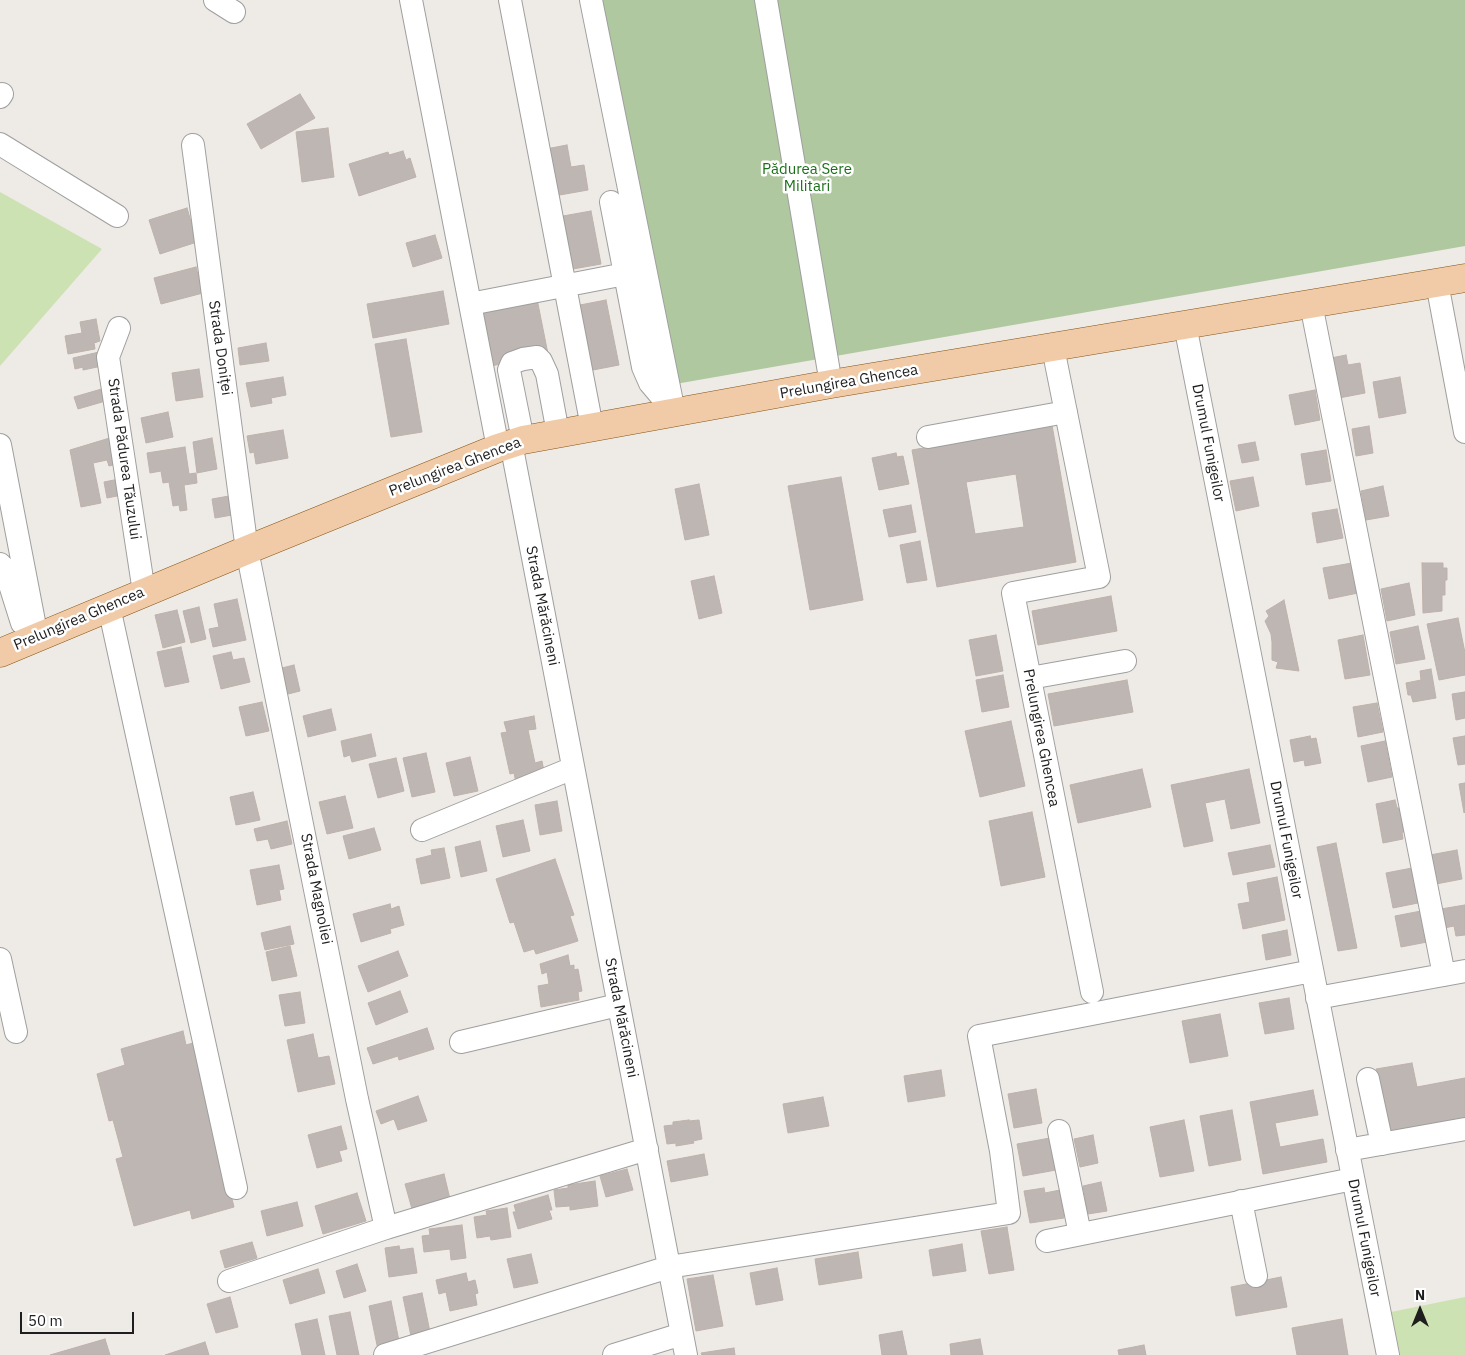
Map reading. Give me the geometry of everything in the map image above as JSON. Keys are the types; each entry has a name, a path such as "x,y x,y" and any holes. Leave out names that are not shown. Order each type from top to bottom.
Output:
{"main road":[{"name":"Prelungirea Ghencea","path":"0,653 144,592 511,444 558,433 832,384 1465,278"}],"street":[{"path":"215,0 234,12"},
{"path":"410,0 470,304 511,444"},
{"path":"510,0 592,427"},
{"path":"591,0 674,412"},
{"path":"766,0 832,384"},
{"path":"0,144 117,216"},
{"name":"Strada Doniței","path":"193,146 247,550"},
{"path":"611,202 645,373 650,383 674,412"},
{"path":"470,304 624,274"},
{"path":"1437,283 1465,432"},
{"path":"1311,304 1455,973 1317,998"},
{"name":"Drumul Funigeilor","path":"1185,325 1388,1355"},
{"name":"Strada Pădurea Tăuzului","path":"119,328 108,357 144,592"},
{"name":"Prelungirea Ghencea","path":"1053,348 1099,577 1013,593 1092,992"},
{"path":"511,444 509,370 512,362 523,359 537,357 541,361 547,374 558,433"},
{"path":"928,437 1066,412"},
{"name":"Strada Mărăcineni","path":"511,444 684,1344 614,1355"},
{"path":"0,445 33,639"},
{"name":"Strada Magnoliei","path":"247,550 358,1099 386,1228"},
{"path":"0,564 5,569 7,600 33,639"},
{"path":"109,607 236,1188"},
{"path":"1030,678 1125,661"},
{"path":"422,830 573,768"},
{"path":"0,959 16,1032"},
{"path":"385,1355 669,1267 1009,1213 1001,1151 978,1036 1312,971"},
{"path":"461,1042 618,1005"},
{"path":"1368,1079 1382,1144"},
{"path":"1347,1150 1465,1129"},
{"path":"1059,1131 1080,1234"},
{"path":"229,1281 386,1228 647,1149"},
{"path":"1047,1241 1353,1179"},
{"path":"1241,1201 1256,1276"}],"green space":[{"name":"Pădurea Sere Militari","path":"587,0 1465,0 1465,246 664,386"},
{"path":"0,192 102,249 0,366"},
{"path":"1465,1297 1465,1355 1400,1355 1391,1312"}],"building":[{"path":"300,94 315,118 261,149 247,124"},
{"path":"328,128 334,177 302,182 296,132"},
{"path":"567,145 571,167 584,165 588,190 554,196 546,149"},
{"path":"403,151 406,160 410,158 416,177 359,196 349,164 388,152 389,155"},
{"path":"187,208 197,242 160,254 149,220"},
{"path":"591,211 601,264 573,269 563,216"},
{"path":"435,235 442,258 413,267 406,243"},
{"path":"196,267 203,293 161,304 154,278"},
{"path":"443,291 449,324 373,338 367,304"},
{"path":"537,299 548,354 491,366 480,310"},
{"path":"606,300 619,365 593,370 580,305"},
{"path":"96,319 100,341 94,343 95,349 68,354 65,336 82,333 80,322"},
{"path":"406,339 422,432 391,437 375,344"},
{"path":"266,343 269,361 240,365 238,348"},
{"path":"99,352 102,366 83,370 83,367 75,369 73,358"},
{"path":"1346,355 1348,365 1360,363 1365,393 1339,398 1331,358"},
{"path":"199,369 203,397 176,401 172,373"},
{"path":"283,377 286,395 271,398 272,403 251,407 246,383"},
{"path":"1400,377 1406,413 1379,418 1373,382"},
{"path":"105,388 109,400 78,409 74,397"},
{"path":"1315,390 1320,420 1295,425 1289,395"},
{"path":"168,412 173,437 146,443 141,418"},
{"path":"1052,425 1076,562 937,587 912,450","holes":["1016,474 1024,527 975,534 966,482"]},
{"path":"1369,426 1373,453 1356,456 1352,429"},
{"path":"283,430 288,458 256,464 254,452 250,453 247,436"},
{"path":"113,437 121,463 109,466 107,460 93,463 101,503 81,507 70,450"},
{"path":"212,438 217,469 197,473 193,442"},
{"path":"1255,442 1259,460 1242,463 1238,445"},
{"path":"185,447 189,474 196,473 197,483 184,485 187,510 180,511 179,505 173,506 169,482 163,483 161,471 150,473 147,453"},
{"path":"1326,450 1331,481 1306,485 1301,454"},
{"path":"896,453 897,457 903,456 909,484 879,490 872,458"},
{"path":"841,477 863,600 810,610 788,486"},
{"path":"1253,477 1259,506 1236,511 1230,481"},
{"path":"119,479 122,495 107,498 104,482"},
{"path":"699,484 709,535 685,540 675,489"},
{"path":"1383,486 1389,516 1366,520 1361,491"},
{"path":"229,496 232,515 215,518 212,499"},
{"path":"911,505 916,532 889,537 883,510"},
{"path":"1337,509 1343,538 1317,543 1312,513"},
{"path":"920,541 927,580 907,583 900,545"},
{"path":"1352,563 1358,593 1329,599 1323,568"},
{"path":"1422,563 1443,563 1443,568 1447,568 1445,595 1442,595 1442,611 1423,613"},
{"path":"714,576 722,613 699,619 691,581"},
{"path":"1409,583 1415,615 1387,621 1381,589"},
{"path":"1111,596 1117,631 1038,645 1032,611"},
{"path":"237,599 246,640 213,647 209,629 219,627 214,604"},
{"path":"1284,600 1299,671 1276,668 1278,662 1272,660 1271,634 1265,621 1269,616 1266,611"},
{"path":"199,607 206,639 191,643 183,611"},
{"path":"177,610 185,642 163,648 155,615"},
{"path":"1458,618 1465,653 1465,675 1439,680 1427,624"},
{"path":"1418,626 1425,659 1396,664 1390,632"},
{"path":"996,635 1003,671 976,676 969,640"},
{"path":"1363,635 1370,675 1345,679 1338,640"},
{"path":"181,647 189,682 165,687 157,652"},
{"path":"231,652 233,660 244,658 250,682 221,689 213,656"},
{"path":"294,665 300,691 288,694 282,668"},
{"path":"1431,669 1436,698 1413,702 1411,695 1408,695 1406,683 1421,680 1420,671"},
{"path":"1003,675 1009,707 982,712 976,680"},
{"path":"1127,680 1133,712 1054,726 1048,694"},
{"path":"1465,692 1465,718 1456,720 1452,694"},
{"path":"262,702 269,731 246,736 239,707"},
{"path":"1377,703 1383,732 1358,737 1353,707"},
{"path":"331,709 336,730 308,737 303,716"},
{"path":"534,716 536,729 528,730 535,763 542,761 545,777 516,783 514,773 510,774 501,733 507,732 504,722"},
{"path":"1011,721 1025,786 980,797 965,731"},
{"path":"371,734 376,756 352,762 350,755 344,757 341,741"},
{"path":"1310,736 1311,739 1316,738 1321,763 1305,766 1304,760 1294,762 1290,740"},
{"path":"1465,736 1465,764 1458,765 1453,738"},
{"path":"1385,741 1392,777 1368,782 1361,746"},
{"path":"426,753 435,792 412,797 403,758"},
{"path":"470,757 478,791 454,796 446,763"},
{"path":"396,758 404,791 378,798 369,764"},
{"path":"1142,769 1151,807 1078,823 1070,785"},
{"path":"1249,769 1260,823 1231,829 1225,799 1205,803 1213,841 1184,847 1171,785"},
{"path":"1465,783 1465,812 1464,813 1459,784"},
{"path":"253,792 260,820 236,825 230,797"},
{"path":"345,796 353,828 327,834 319,802"},
{"path":"1395,800 1397,808 1400,808 1405,832 1402,832 1403,839 1383,843 1376,804"},
{"path":"557,801 562,831 540,835 535,805"},
{"path":"1032,812 1045,877 1001,886 989,821"},
{"path":"523,820 530,851 503,857 496,826"},
{"path":"287,821 292,844 271,849 268,839 257,841 254,829"},
{"path":"374,828 381,850 349,859 343,836"},
{"path":"480,841 487,871 461,877 455,847"},
{"path":"1336,843 1357,948 1338,951 1317,847"},
{"path":"1270,845 1275,867 1233,875 1228,853"},
{"path":"444,848 450,878 421,884 416,859 432,855 431,850"},
{"path":"1457,850 1462,879 1436,884 1430,855"},
{"path":"555,859 574,915 570,916 578,941 536,954 534,949 524,952 514,922 510,923 496,879"},
{"path":"279,865 284,889 279,890 281,900 257,905 250,870"},
{"path":"1412,868 1418,903 1393,908 1386,873"},
{"path":"1277,877 1285,920 1243,929 1238,904 1250,902 1247,883"},
{"path":"390,904 391,909 399,906 404,925 390,929 391,933 361,942 353,914"},
{"path":"1465,905 1465,935 1456,936 1454,926 1444,928 1441,909"},
{"path":"1421,911 1427,942 1401,947 1395,916"},
{"path":"290,926 294,944 265,950 261,933"},
{"path":"1287,930 1291,955 1266,960 1262,935"},
{"path":"290,946 297,976 272,981 266,952"},
{"path":"398,951 408,976 368,992 358,966"},
{"path":"568,955 570,966 574,965 574,970 578,969 582,991 578,992 579,1000 541,1007 538,986 549,984 547,972 542,974 540,964"},
{"path":"400,991 408,1012 376,1025 368,1003"},
{"path":"300,992 305,1023 285,1026 279,995"},
{"path":"1289,998 1294,1029 1265,1034 1259,1003"},
{"path":"1220,1014 1228,1056 1190,1063 1182,1021"},
{"path":"427,1028 434,1049 399,1060 398,1056 373,1064 367,1048"},
{"path":"183,1031 186,1045 193,1043 234,1207 192,1219 190,1210 134,1226 116,1159 123,1157 113,1120 109,1121 97,1074 125,1065 121,1049"},
{"path":"313,1034 318,1058 329,1056 335,1084 298,1092 287,1040"},
{"path":"1412,1063 1417,1087 1465,1078 1465,1118 1388,1132 1376,1069"},
{"path":"941,1070 945,1096 908,1102 904,1076"},
{"path":"1036,1089 1042,1123 1014,1128 1008,1094"},
{"path":"1313,1090 1318,1115 1275,1123 1280,1147 1323,1139 1327,1162 1263,1174 1250,1102"},
{"path":"418,1096 427,1121 398,1130 394,1119 381,1124 376,1111"},
{"path":"823,1097 829,1126 788,1133 783,1104"},
{"path":"1232,1110 1241,1160 1209,1166 1200,1116"},
{"path":"699,1120 702,1139 693,1141 694,1143 676,1146 676,1143 667,1144 664,1126 673,1125 673,1122"},
{"path":"1184,1120 1194,1171 1160,1177 1150,1127"},
{"path":"341,1126 347,1149 339,1151 342,1161 317,1168 308,1135"},
{"path":"1093,1135 1098,1163 1080,1167 1074,1139"},
{"path":"1050,1138 1056,1170 1023,1176 1017,1144"},
{"path":"704,1154 708,1175 671,1182 667,1161"},
{"path":"627,1169 633,1190 606,1197 600,1176"},
{"path":"444,1174 450,1199 412,1209 405,1184"},
{"path":"595,1181 598,1206 570,1210 570,1206 556,1207 554,1190 568,1188 568,1185"},
{"path":"1101,1182 1107,1211 1088,1214 1083,1186"},
{"path":"1044,1188 1045,1193 1060,1190 1064,1218 1030,1223 1024,1191"},
{"path":"357,1193 366,1221 323,1234 315,1206"},
{"path":"548,1195 552,1219 518,1229 513,1212 516,1212 514,1205"},
{"path":"297,1202 303,1226 267,1236 261,1211"},
{"path":"507,1208 511,1237 491,1240 490,1236 477,1238 474,1217 487,1215 486,1211"},
{"path":"462,1225 466,1258 451,1260 450,1249 424,1252 422,1236 430,1235 429,1229"},
{"path":"1007,1227 1014,1270 989,1274 981,1231"},
{"path":"252,1242 257,1258 225,1268 220,1251"},
{"path":"962,1244 966,1271 933,1276 929,1250"},
{"path":"399,1246 400,1250 413,1248 417,1273 389,1277 385,1248"},
{"path":"858,1252 862,1278 819,1285 815,1259"},
{"path":"531,1254 538,1283 514,1288 507,1259"},
{"path":"357,1264 366,1291 344,1298 336,1271"},
{"path":"777,1268 783,1300 756,1305 750,1273"},
{"path":"318,1269 325,1293 290,1304 283,1280"},
{"path":"466,1273 468,1282 475,1280 478,1293 475,1294 477,1305 450,1311 446,1292 439,1294 436,1280"},
{"path":"713,1275 723,1326 696,1331 687,1279"},
{"path":"1281,1277 1287,1307 1236,1316 1231,1287"},
{"path":"422,1293 431,1337 412,1341 403,1297"},
{"path":"230,1297 238,1327 216,1333 207,1304"},
{"path":"391,1301 400,1346 378,1350 369,1306"},
{"path":"350,1312 359,1355 337,1355 329,1316"},
{"path":"317,1319 325,1355 302,1355 295,1324"},
{"path":"1342,1319 1348,1355 1297,1355 1292,1328"},
{"path":"902,1331 907,1355 882,1355 879,1335"},
{"path":"105,1339 110,1355 50,1355"},
{"path":"980,1339 983,1355 951,1355 950,1344"},
{"path":"205,1342 209,1355 165,1355"},
{"path":"1144,1345 1146,1355 1119,1355 1118,1350"},
{"path":"734,1348 735,1355 702,1355 701,1353"}]}
